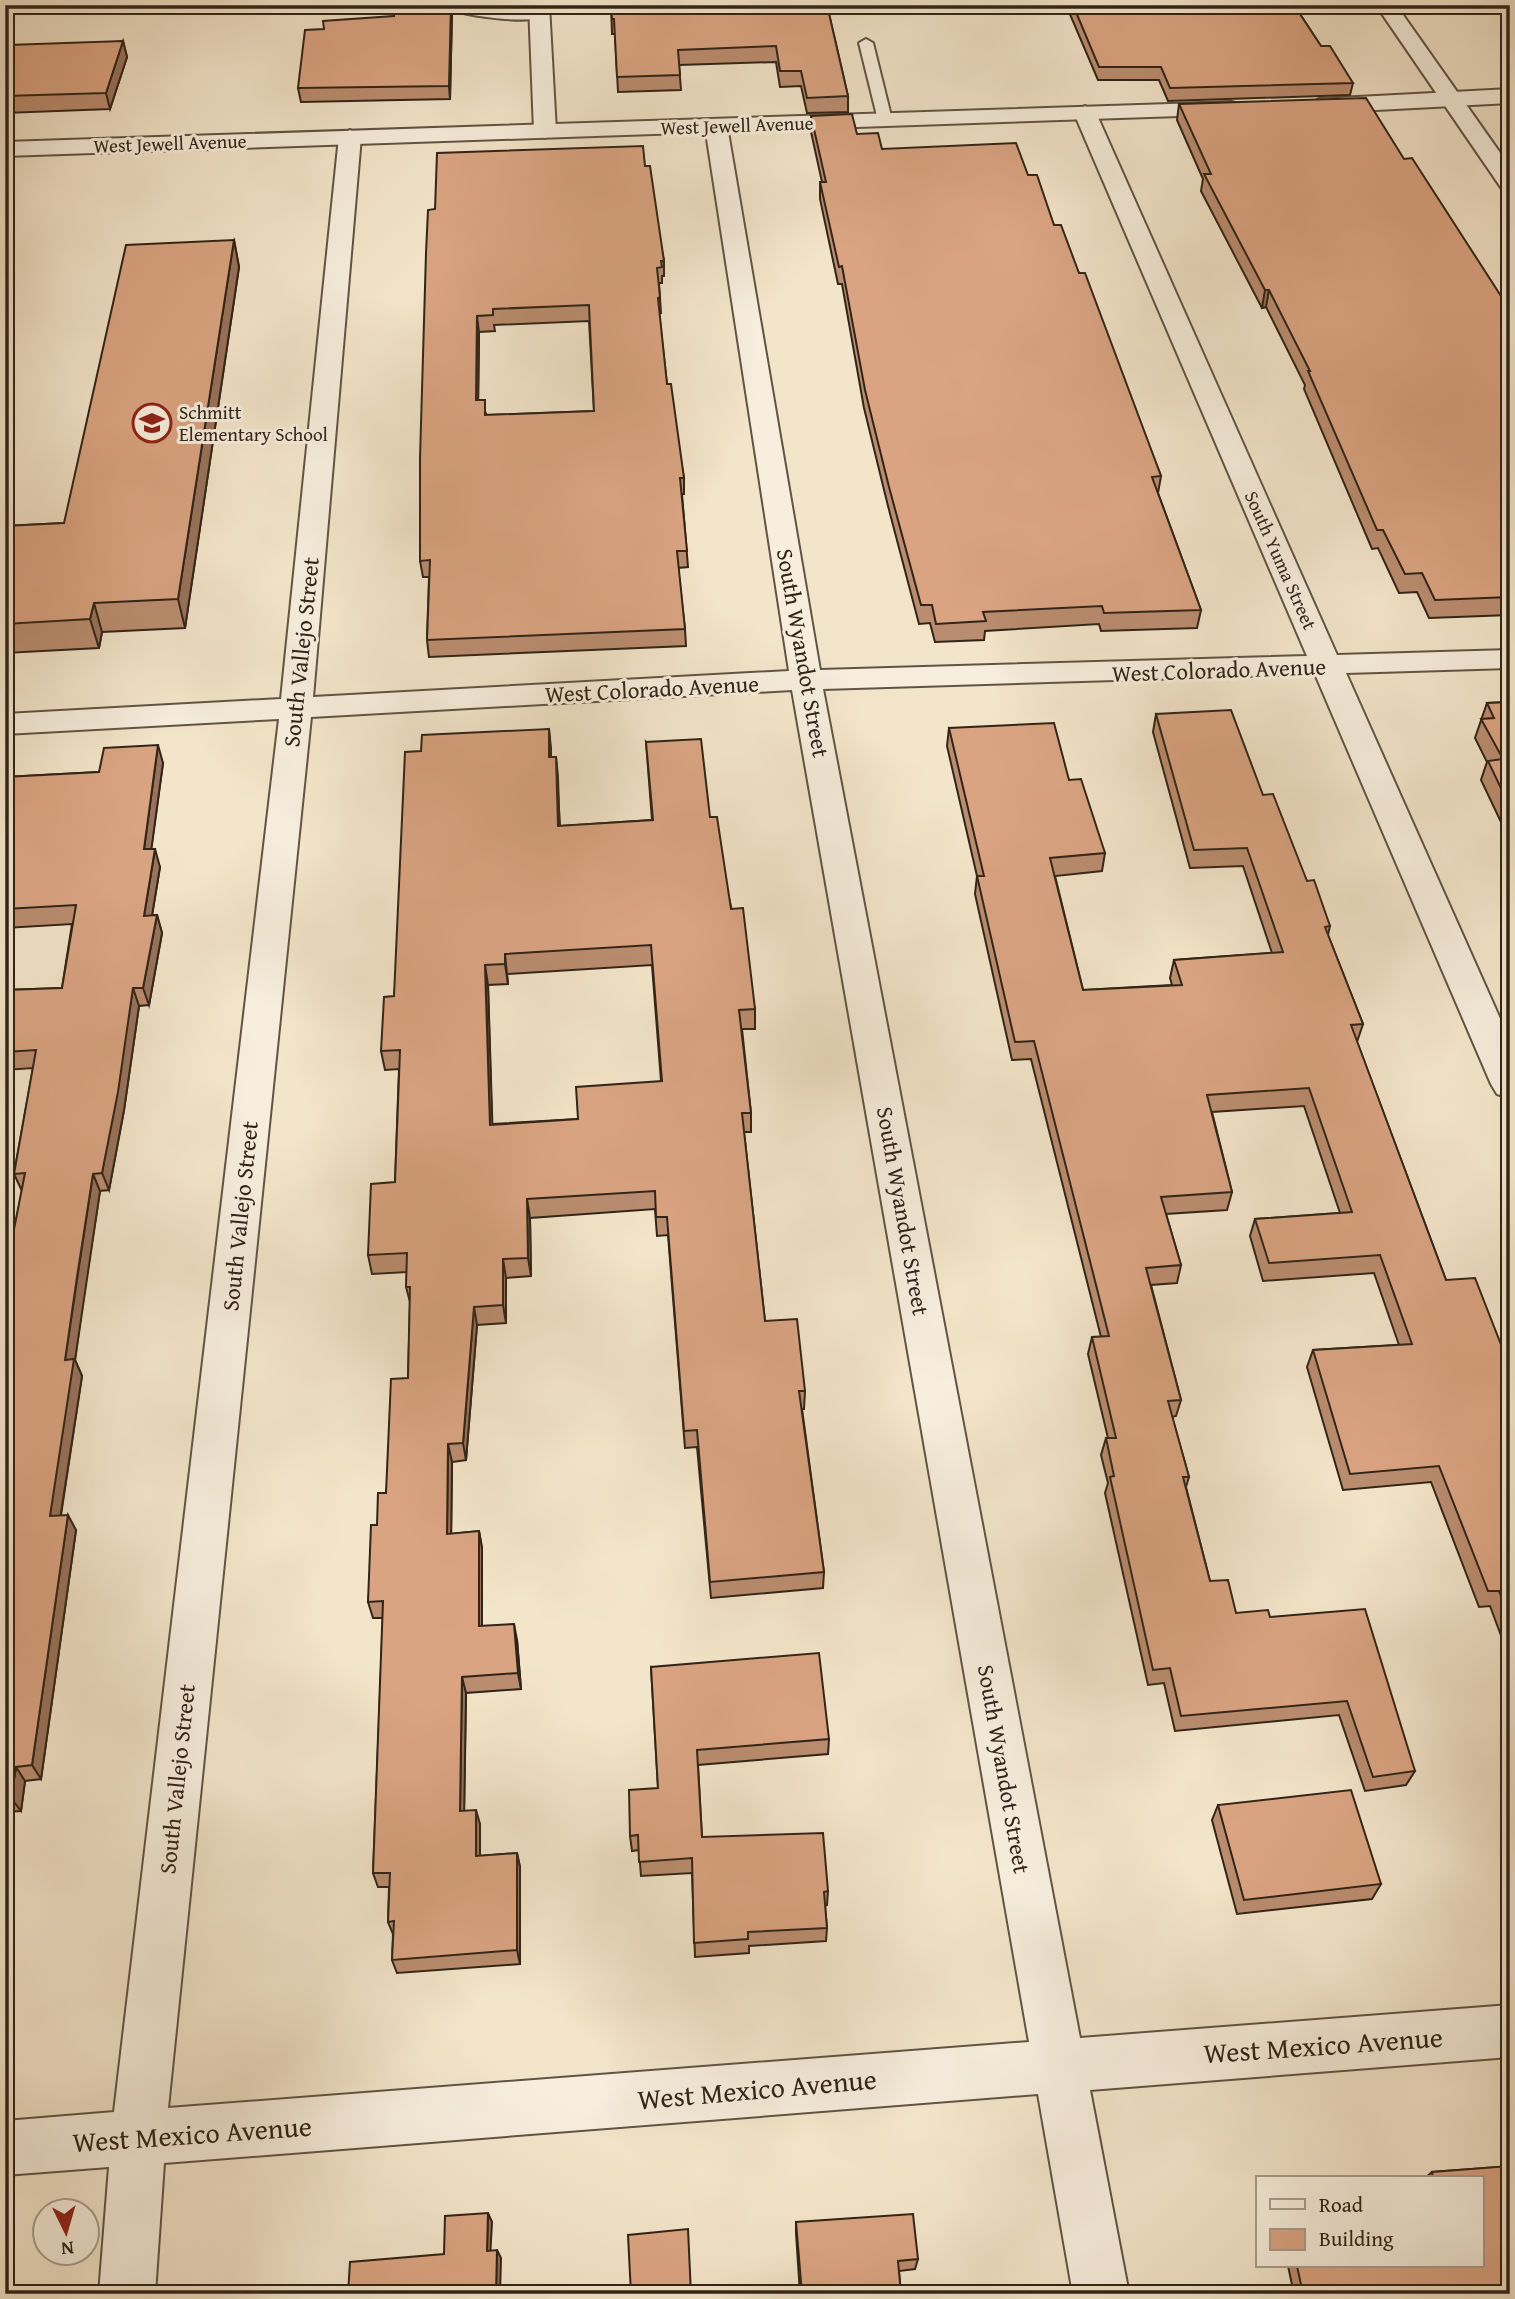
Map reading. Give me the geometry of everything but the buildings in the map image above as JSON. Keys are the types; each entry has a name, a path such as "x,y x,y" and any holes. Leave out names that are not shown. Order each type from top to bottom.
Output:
{"street":[{"path":"1386,5 1510,184"},
{"path":"539,10 545,131"},
{"path":"1303,106 1510,96"},
{"name":"West Jewell Avenue","path":"5,149 1248,108"},
{"name":"South Yuma Street","path":"1084,113 1510,1084"},
{"name":"South Wyandot Street","path":"716,126 807,680 1101,2294"},
{"name":"South Vallejo Street","path":"127,2294 138,2139 296,708 350,137"},
{"name":"West Colorado Avenue","path":"5,724 807,680 1328,667 1510,659"},
{"name":"West Mexico Avenue","path":"5,2148 1510,2031"}],"lane":[{"path":"446,5 510,16 539,10"},
{"path":"866,43 885,120"}],"place":[{"name":"Schmitt Elementary School","path":"152,423"}]}
